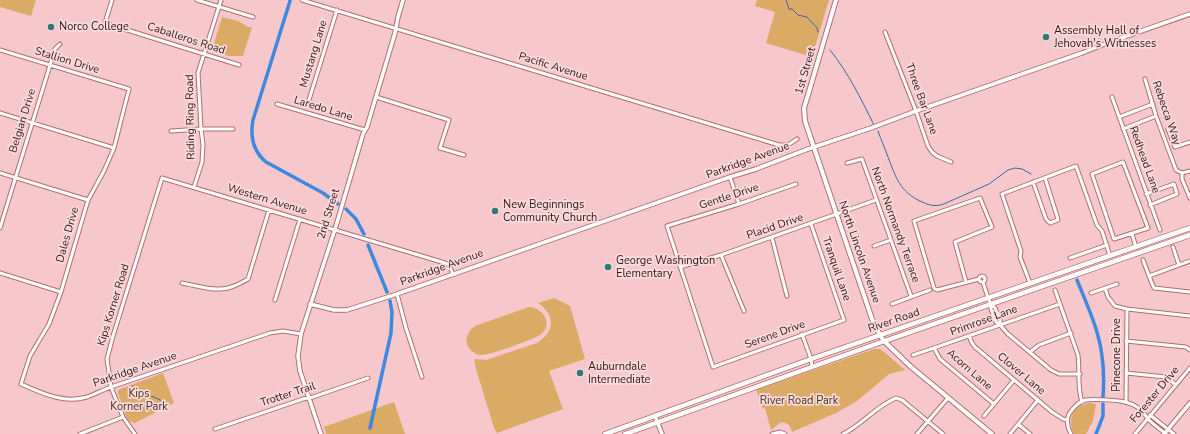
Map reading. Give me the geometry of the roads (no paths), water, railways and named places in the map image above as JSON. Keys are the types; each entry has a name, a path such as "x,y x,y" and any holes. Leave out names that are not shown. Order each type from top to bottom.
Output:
{"main road":[{"name":"1st Street","path":"813,147 805,121 804,108 836,0"},
{"name":"North Lincoln Avenue","path":"813,147 872,319 880,336 910,366 992,434"},
{"name":"River Road","path":"605,434 811,359 1190,228"},
{"name":"River Road","path":"625,434 884,341 1190,235"}],"street":[{"name":"Caballeros Road","path":"112,0 105,23 239,65"},
{"path":"197,0 253,17"},
{"name":"Riding Ring Road","path":"194,187 202,162 203,145 198,72 221,0"},
{"name":"Pacific Avenue","path":"302,0 779,145 788,145 798,140"},
{"name":"2nd Street","path":"322,434 298,363 298,349 310,304 376,97 403,0"},
{"name":"Mustang Lane","path":"308,103 337,10"},
{"name":"Parkridge Avenue","path":"310,304 334,310 347,310 392,296 756,169 813,147 871,128 1190,14"},
{"name":"Three Bar Lane","path":"886,32 928,146 937,156 950,162"},
{"name":"Belgian Drive","path":"0,228 55,49 60,44"},
{"name":"Stallion Drive","path":"0,50 129,89"},
{"name":"Rebecca Way","path":"1145,79 1156,116 1176,170 1182,174"},
{"name":"Dales Drive","path":"21,384 30,356 49,324 61,292 88,200 104,171 114,148 129,89"},
{"path":"376,97 449,120 440,148 464,155"},
{"name":"Redhead Lane","path":"1112,97 1160,230"},
{"name":"Laredo Lane","path":"277,104 365,130"},
{"path":"1119,117 1153,104"},
{"path":"0,113 114,148"},
{"path":"1123,129 1156,116"},
{"path":"171,132 201,129 233,129"},
{"path":"1168,129 1175,147 1190,142"},
{"name":"North Normandy Terrace","path":"847,163 862,159 911,296"},
{"path":"1123,162 1148,228 1132,234 1114,239 1092,174 1123,162"},
{"path":"1030,283 1020,257 1021,251 1002,194 1076,166 1097,225 1102,231 1110,256"},
{"path":"1190,171 1182,174 1182,179 1190,198"},
{"path":"0,173 88,200"},
{"path":"730,177 739,204"},
{"name":"Western Avenue","path":"162,178 445,263 449,265 453,274"},
{"name":"Kips Korner Road","path":"135,434 122,417 110,387 107,359 162,178"},
{"path":"1033,182 1046,219 1050,223 1058,220 1045,178"},
{"name":"Gentle Drive","path":"680,267 666,226 739,204 796,184"},
{"path":"1146,194 1174,184 1178,194 1150,205"},
{"path":"966,282 955,242 992,226 980,198 914,221 934,288 937,290 979,279 980,282 983,282 996,322 1008,334 1051,370 1059,374 1080,374"},
{"name":"Placid Drive","path":"680,267 772,238 876,200"},
{"path":"182,283 205,288 220,289 236,286 248,279 269,210"},
{"path":"275,300 300,219"},
{"name":"Tranquil Lane","path":"811,224 844,320"},
{"path":"1132,234 1136,247"},
{"path":"772,238 787,296"},
{"path":"874,246 891,240"},
{"path":"1070,258 1107,245"},
{"path":"1173,247 1179,265"},
{"path":"721,255 744,311"},
{"path":"1142,260 1154,288 1190,292"},
{"path":"1149,276 1190,261"},
{"name":"Serene Drive","path":"680,267 713,367 844,320"},
{"path":"0,273 61,292"},
{"path":"1091,293 1117,284"},
{"path":"1105,288 1108,297 1115,306 1127,309 1190,316"},
{"path":"892,304 930,290"},
{"path":"1056,290 1078,355 1080,393 1082,402"},
{"path":"397,294 422,377"},
{"name":"Primrose Lane","path":"913,355 1060,304"},
{"name":"Pinecone Drive","path":"1126,402 1127,309"},
{"name":"Parkridge Avenue","path":"21,384 58,399 86,397 110,387 270,333 283,331 301,334"},
{"path":"1030,352 1039,345 1070,333"},
{"path":"802,334 811,359 812,367"},
{"name":"Clover Lane","path":"969,336 974,347 1038,400 1063,419 1067,420"},
{"path":"1126,341 1186,347 1190,350"},
{"name":"Acorn Lane","path":"934,348 940,359 994,404"},
{"name":"Forester Drive","path":"1135,434 1190,368"},
{"path":"1126,373 1166,377 1176,384"},
{"name":"Trotter Trail","path":"215,430 368,378"},
{"path":"984,416 1014,380"},
{"path":"843,434 896,398 902,400 943,434"},
{"path":"917,434 948,398"},
{"path":"1010,434 1038,400"},
{"path":"1071,434 1067,420 1072,410 1078,403 1086,400 1126,402 1139,407 1165,434 1190,403"},
{"path":"655,416 662,434"},
{"path":"80,434 122,417"},
{"path":"1149,417 1174,434"},
{"path":"1018,424 1030,434"},
{"path":"772,434 780,432 786,434"}],"waterway":[{"path":"786,0 789,9 792,9 798,15 807,17 817,28 818,32"},
{"path":"290,1 253,120 252,137 255,148 266,162 323,193 338,204"},
{"path":"830,50 837,58 874,125"},
{"path":"878,131 896,178 900,184 915,198 934,206 946,203 989,184 1008,170 1015,168 1022,169 1031,174"},
{"path":"346,209 356,219 364,234"},
{"path":"368,245 387,292"},
{"path":"1077,280 1098,337 1103,361 1103,397"},
{"path":"370,428 391,333 392,312 390,301"},
{"path":"132,386 168,404"},
{"path":"1096,434 1103,416 1103,404"}],"place":[{"name":"Norco College","path":"51,27"},
{"name":"Assembly Hall of Jehovah's Witnesses","path":"1046,37"},
{"name":"New Beginnings Community Church","path":"495,211"},
{"name":"George Washington Elementary","path":"608,267"},
{"name":"Auburndale Intermediate","path":"580,373"}],"park label":[{"name":"Kips Korner Park","path":"139,400"},
{"name":"River Road Park","path":"799,401"}]}
